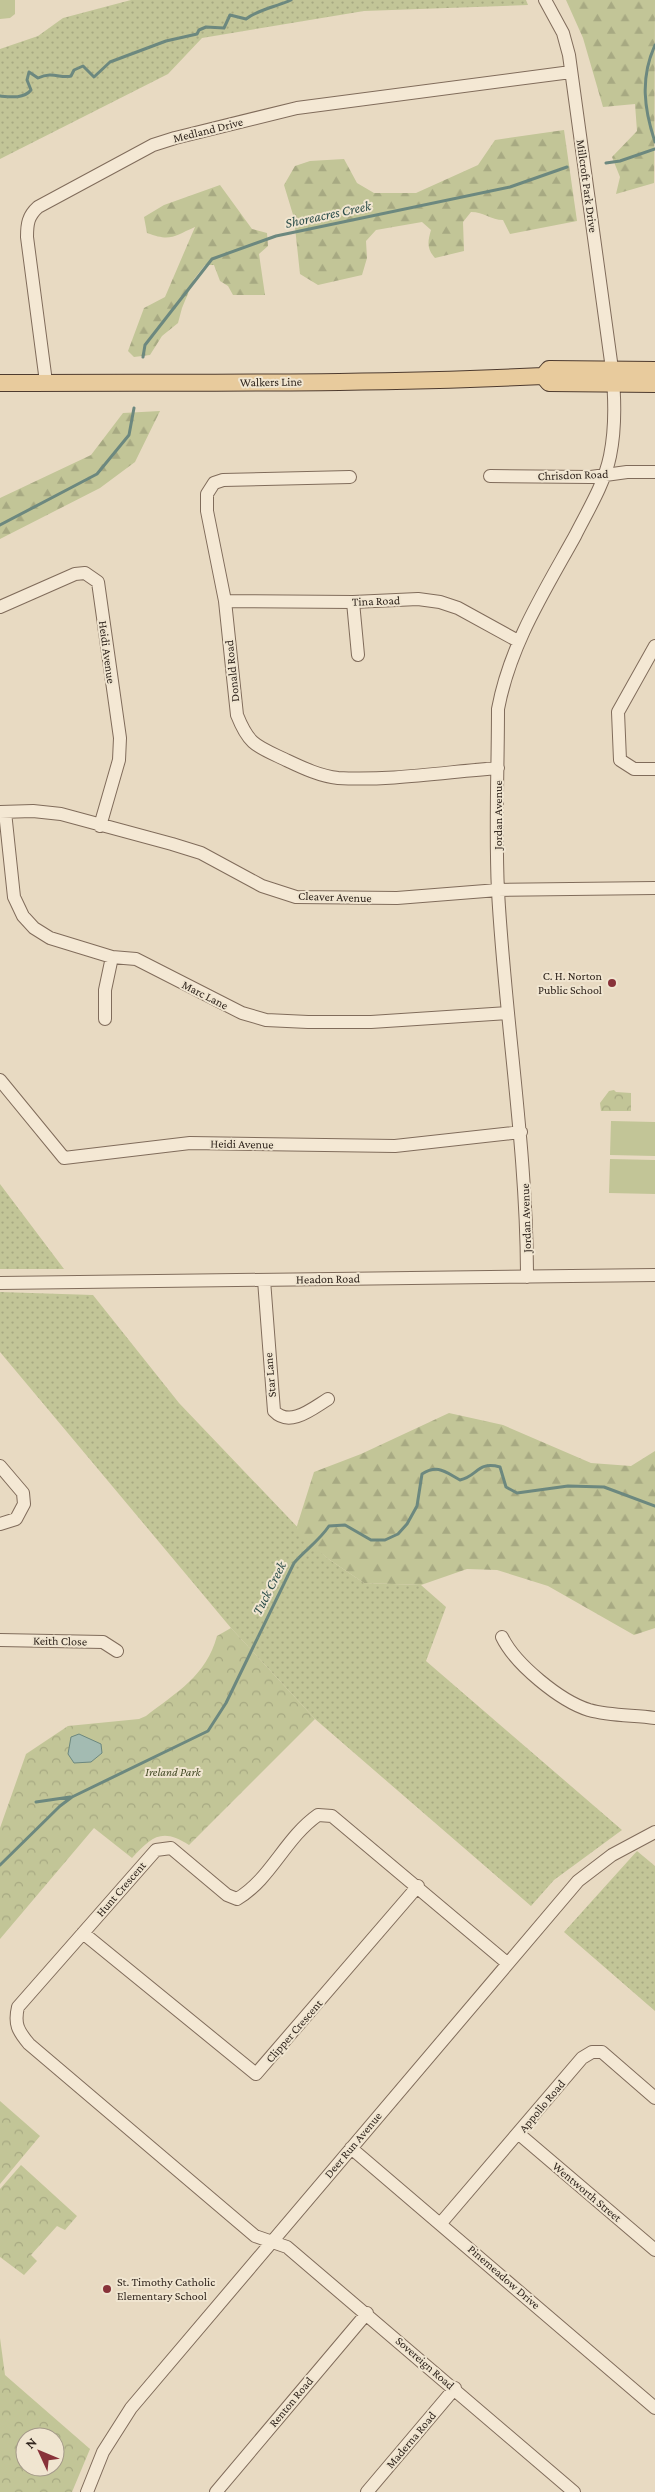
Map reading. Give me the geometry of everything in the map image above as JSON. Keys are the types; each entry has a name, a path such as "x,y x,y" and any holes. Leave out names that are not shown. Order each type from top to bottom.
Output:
{"main road":[{"name":"Walkers Line","path":"0,383 229,383 543,376 549,383 655,370"},
{"name":"Walkers Line","path":"612,376 655,384"}],"street":[{"name":"Millcroft Park Drive","path":"545,0 563,33 571,72 612,376"},
{"name":"Medland Drive","path":"46,382 27,237 27,223 31,213 38,207 153,145 184,135 297,108 571,72"},
{"name":"Jordan Avenue","path":"527,1277 527,1230 521,1132 508,1013 498,890 498,709 503,684 518,641 598,493 605,475 610,456 615,418 612,376"},
{"name":"Chrisdon Road","path":"490,476 605,475 626,472 655,472"},
{"name":"Donald Road","path":"350,477 223,480 214,483 207,494 207,511 225,601 236,715 243,731 254,745 310,771 337,778 390,777 498,768"},
{"name":"Heidi Avenue","path":"0,607 75,574 85,573 98,582 120,738 119,760 100,826"},
{"name":"Tina Road","path":"225,601 352,602 418,599 440,602 458,608 518,641"},
{"path":"352,602 358,655"},
{"path":"655,646 618,712 620,760 634,769 655,769"},
{"name":"Cleaver Avenue","path":"2,812 32,811 61,814 201,853 262,886 296,897 397,898 498,890 655,888"},
{"name":"Marc Lane","path":"2,812 14,897 24,916 34,928 50,938 112,957 136,959 242,1013 266,1020 371,1022 508,1013"},
{"path":"105,1019 105,990 112,957"},
{"name":"Heidi Avenue","path":"0,1080 64,1158 190,1143 395,1146 521,1132"},
{"name":"Headon Road","path":"0,1283 655,1275"},
{"name":"Star Lane","path":"264,1280 274,1411 283,1417 296,1417 328,1399"},
{"path":"0,1466 23,1493 24,1504 16,1518 0,1524"},
{"path":"502,1637 509,1652 569,1702 590,1710 655,1718"},
{"name":"Keith Close","path":"0,1640 103,1642 117,1651"},
{"name":"Hunt Crescent","path":"272,2241 255,2236 30,2044 19,2032 15,2021 18,2008 156,1850 171,1848 227,1895 237,1899 253,1890 306,1824 318,1815 332,1816 418,1886 507,1963"},
{"name":"Deer Run Avenue","path":"87,2492 103,2452 131,2408 507,1963 578,1881 612,1855 655,1832"},
{"name":"Clipper Crescent","path":"83,1933 256,2074 418,1886"},
{"name":"Appollo Road","path":"441,2223 582,2058 592,2052 602,2052 655,2098"},
{"name":"Wentworth Street","path":"519,2134 655,2250"},
{"name":"Pinemeadow Drive","path":"351,2148 655,2408"},
{"name":"Sovereign Road","path":"272,2241 287,2247 367,2313 574,2492"},
{"name":"Renton Road","path":"216,2492 367,2313"},
{"name":"Maderna Road","path":"367,2492 455,2388"}],"green space":[{"path":"0,0 15,0 15,14 10,18 0,19"},
{"path":"131,0 526,0 528,5 364,11 202,38 168,74 0,159 0,49 38,36 63,18"},
{"path":"566,0 655,0 654,183 616,194 620,177 612,157 637,131 635,104 603,107 583,38"},
{"path":"564,130 577,221 510,234 503,220 471,212 463,222 464,251 435,258 428,244 431,230 422,222 376,230 366,241 367,258 362,275 318,285 300,274 294,218 284,185 295,166 310,161 344,159 357,183 374,193 416,193 478,165 495,140"},
{"path":"220,185 252,229 267,233 268,246 259,254 265,295 233,295 228,286 220,281 214,265 205,265 194,279 178,323 162,336 150,355 134,357 128,351 144,308 165,297 195,227 172,237 155,236 147,233 144,217 164,205"},
{"path":"160,411 135,462 100,488 0,539 0,498 91,455 123,413"},
{"path":"614,1090 616,1092 631,1093 631,1111 601,1111 600,1103 609,1091"},
{"path":"611,1121 655,1122 655,1156 610,1155"},
{"path":"610,1159 655,1160 655,1194 609,1193"},
{"path":"0,1184 64,1269 0,1269"},
{"path":"0,1292 93,1295 179,1403 327,1558 364,1583 421,1585 446,1607 426,1661 622,1830 554,1880 531,1906 315,1719 231,1628 0,1352"},
{"path":"449,1413 503,1425 591,1463 631,1466 655,1451 655,1628 634,1635 548,1586 497,1570 467,1569 421,1585 364,1583 327,1558 296,1529 314,1472 361,1454"},
{"name":"Ireland Park","path":"231,1628 315,1719 189,1845 171,1836 158,1837 151,1840 132,1858 94,1828 0,1939 0,1828 26,1754 68,1726 139,1719 146,1716 179,1691 198,1673 206,1662 217,1636"},
{"path":"637,1851 655,1866 655,2011 564,1932"},
{"path":"0,2101 40,2136 0,2184"},
{"path":"21,2165 77,2216 65,2230 57,2226 31,2255 37,2261 24,2275 0,2257 0,2189"},
{"path":"0,2338 5,2375 65,2427 15,2427 15,2477 65,2477 65,2427 90,2449 72,2492 0,2492"}],"shaded area":[{"path":"79,1734 101,1744 102,1753 91,1762 74,1763 68,1754 71,1737"}],"waterway":[{"name":"Shoreacres Creek","path":"0,96 17,97 28,93 31,90 27,80 29,72 38,78 48,75 67,77 71,76 74,70 83,66 94,77 110,62 166,41 197,34 199,30 206,27 224,28 230,15 246,19 256,13 291,0"},
{"name":"Shoreacres Creek","path":"655,45 647,69 645,94 648,118 655,142"},
{"name":"Shoreacres Creek","path":"606,163 620,161 655,149"},
{"name":"Shoreacres Creek","path":"143,357 145,345 212,259 276,236 510,187 567,167"},
{"name":"Shoreacres Creek","path":"0,525 97,474 129,435 134,408"},
{"name":"Tuck Creek","path":"0,1865 60,1806 72,1797 208,1731 226,1703 294,1563 329,1526 345,1525 371,1540 385,1540 398,1534 407,1524 417,1506 422,1474 437,1469 460,1480 482,1467 500,1467 506,1487 517,1493 568,1486 604,1487 655,1506"},
{"name":"Tuck Creek","path":"36,1802 70,1797"}],"place":[{"name":"C. H. Norton Public School","path":"612,983"},
{"name":"St. Timothy Catholic Elementary School","path":"107,2289"}]}
